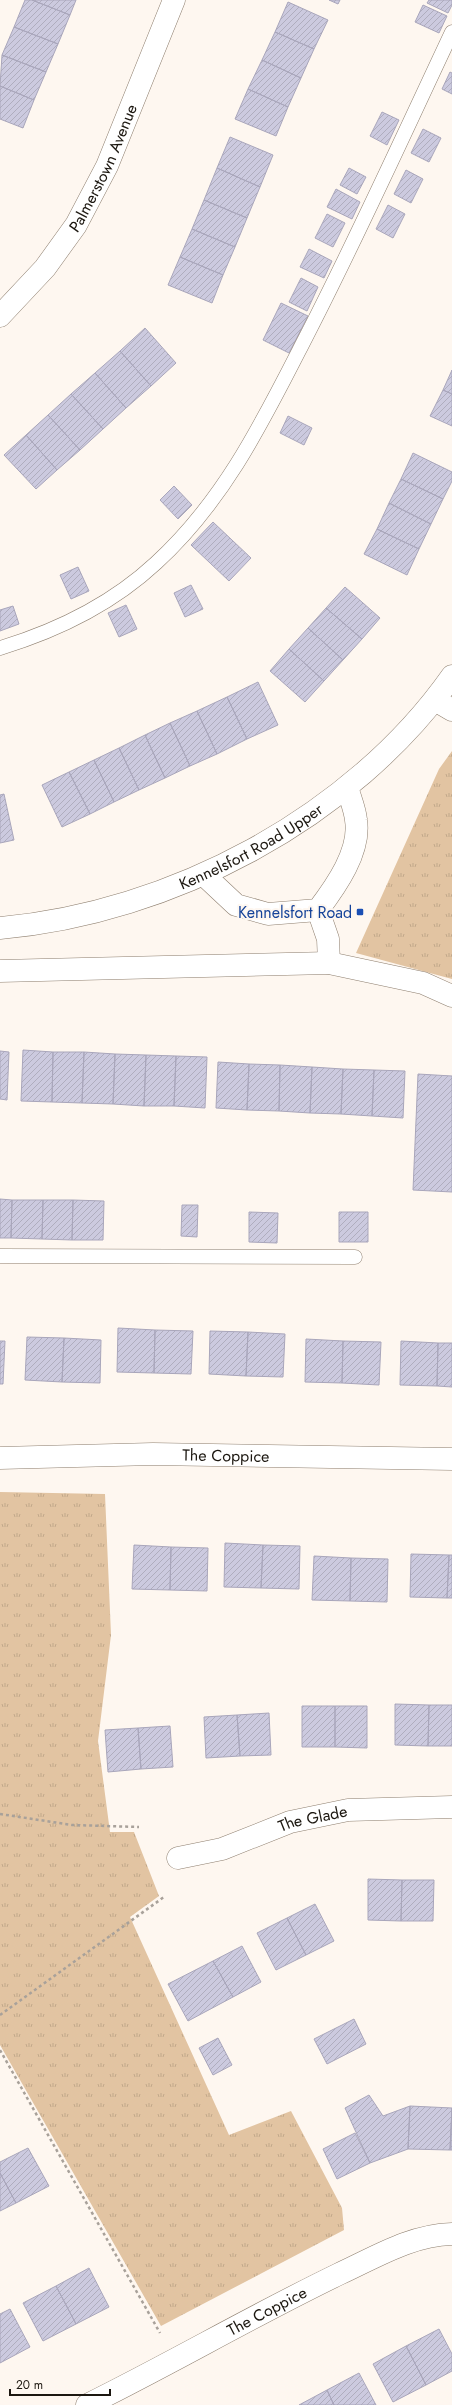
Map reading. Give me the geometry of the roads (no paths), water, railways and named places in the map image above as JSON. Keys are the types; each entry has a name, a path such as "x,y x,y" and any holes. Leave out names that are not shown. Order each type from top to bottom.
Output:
{"street":[{"name":"Palmerstown Avenue","path":"0,316 45,268 76,225 107,166 174,0"},
{"name":"Kennelsfort Road Upper","path":"0,928 101,912 204,875 315,811 347,787 397,741 444,705 452,676"},
{"path":"318,910 335,886 355,843 357,820 347,787"},
{"path":"204,875 236,905 268,914 318,910"},
{"path":"318,910 328,939 329,963"},
{"path":"0,971 329,963 423,983 452,996"},
{"name":"The Coppice","path":"0,1458 153,1454 452,1459"},
{"name":"The Glade","path":"178,1858 222,1849 290,1822 348,1810 452,1807"},
{"name":"The Coppice","path":"87,2405 164,2367 294,2296 414,2239 452,2234"}],"lane":[{"path":"0,648 29,639 98,607 155,564 204,512 242,459 275,397 335,280 452,32"},
{"path":"0,1256 354,1257"}],"place":[{"name":"Kennelsfort Road","path":"360,912"}]}
